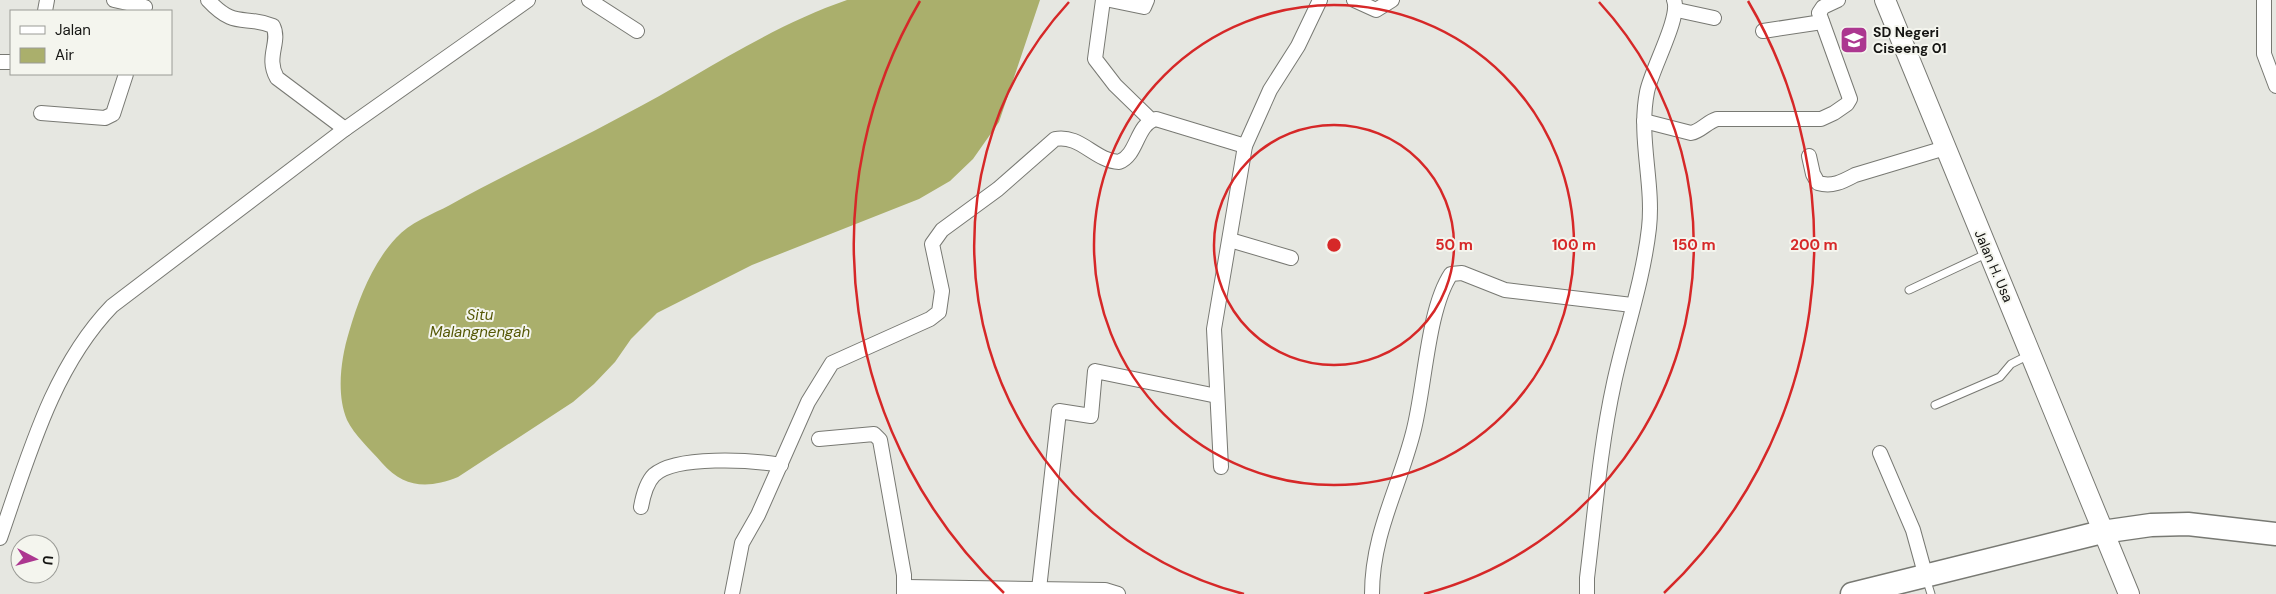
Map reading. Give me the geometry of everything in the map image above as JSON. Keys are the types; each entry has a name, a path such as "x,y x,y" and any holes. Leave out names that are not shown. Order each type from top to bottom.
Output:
{"main road":[{"path":"1852,594 1929,586 2102,532 2151,525 2188,524 2276,534"}],"street":[{"path":"114,0 146,6"},
{"path":"208,0 223,14 238,21 273,26 275,34 271,66 277,78 345,129"},
{"path":"0,538 36,434 68,366 93,326 112,306 345,129 528,0"},
{"path":"589,0 637,31"},
{"path":"1103,0 1095,59 1115,85 1151,120"},
{"path":"1110,0 1144,6 1147,0"},
{"path":"1221,467 1214,329 1245,146 1270,90 1298,46 1320,0"},
{"path":"1354,0 1376,10 1392,0"},
{"path":"1644,121 1690,133 1698,132 1711,121 1717,119 1806,120 1828,117 1847,104 1850,99 1822,22 1820,10 1838,0"},
{"name":"Jalan H. Usa","path":"1885,0 1988,253 2032,354 2128,594"},
{"path":"2264,0 2264,54 2276,86"},
{"path":"1587,594 1587,578 1613,384 1649,227 1644,121 1646,93 1675,5 1714,18"},
{"path":"1763,31 1822,22"},
{"path":"41,113 105,118 113,114 126,75"},
{"path":"732,594 742,543 758,515 808,402 832,363 930,319 939,312 942,291 932,244 942,230 998,189 1055,139 1065,137 1104,159 1119,162 1129,156 1146,126 1151,120 1156,119 1245,146"},
{"path":"1809,156 1813,174 1818,182 1827,186 1842,182 1855,175 1945,148"},
{"path":"1230,240 1291,258"},
{"path":"1372,594 1372,581 1382,522 1414,432 1438,304 1451,274 1462,273 1505,290 1632,305"},
{"path":"1039,589 1059,411 1092,416 1095,371 1217,396"},
{"path":"820,439 874,434 880,440 905,591 1039,589 1105,590 1118,594"},
{"path":"1880,453 1912,530 1929,586"},
{"path":"641,507 647,486 654,475 665,468 705,461 756,461 781,465"}],"lane":[{"path":"1909,290 1988,253"},
{"path":"1935,405 2000,377 2011,364 2032,354"}],"water":[{"name":"Situ Malangnengah","path":"847,0 1040,0 999,122 973,159 950,181 919,199 752,265 657,313 631,339 615,362 573,402 458,477 437,483 417,484 408,482 390,471 350,426 342,399 341,376 346,342 362,294 373,270 396,238 421,219 581,138 761,38 818,11"}],"place":[{"name":"SD Negeri Ciseeng 01","path":"1854,40"}]}
